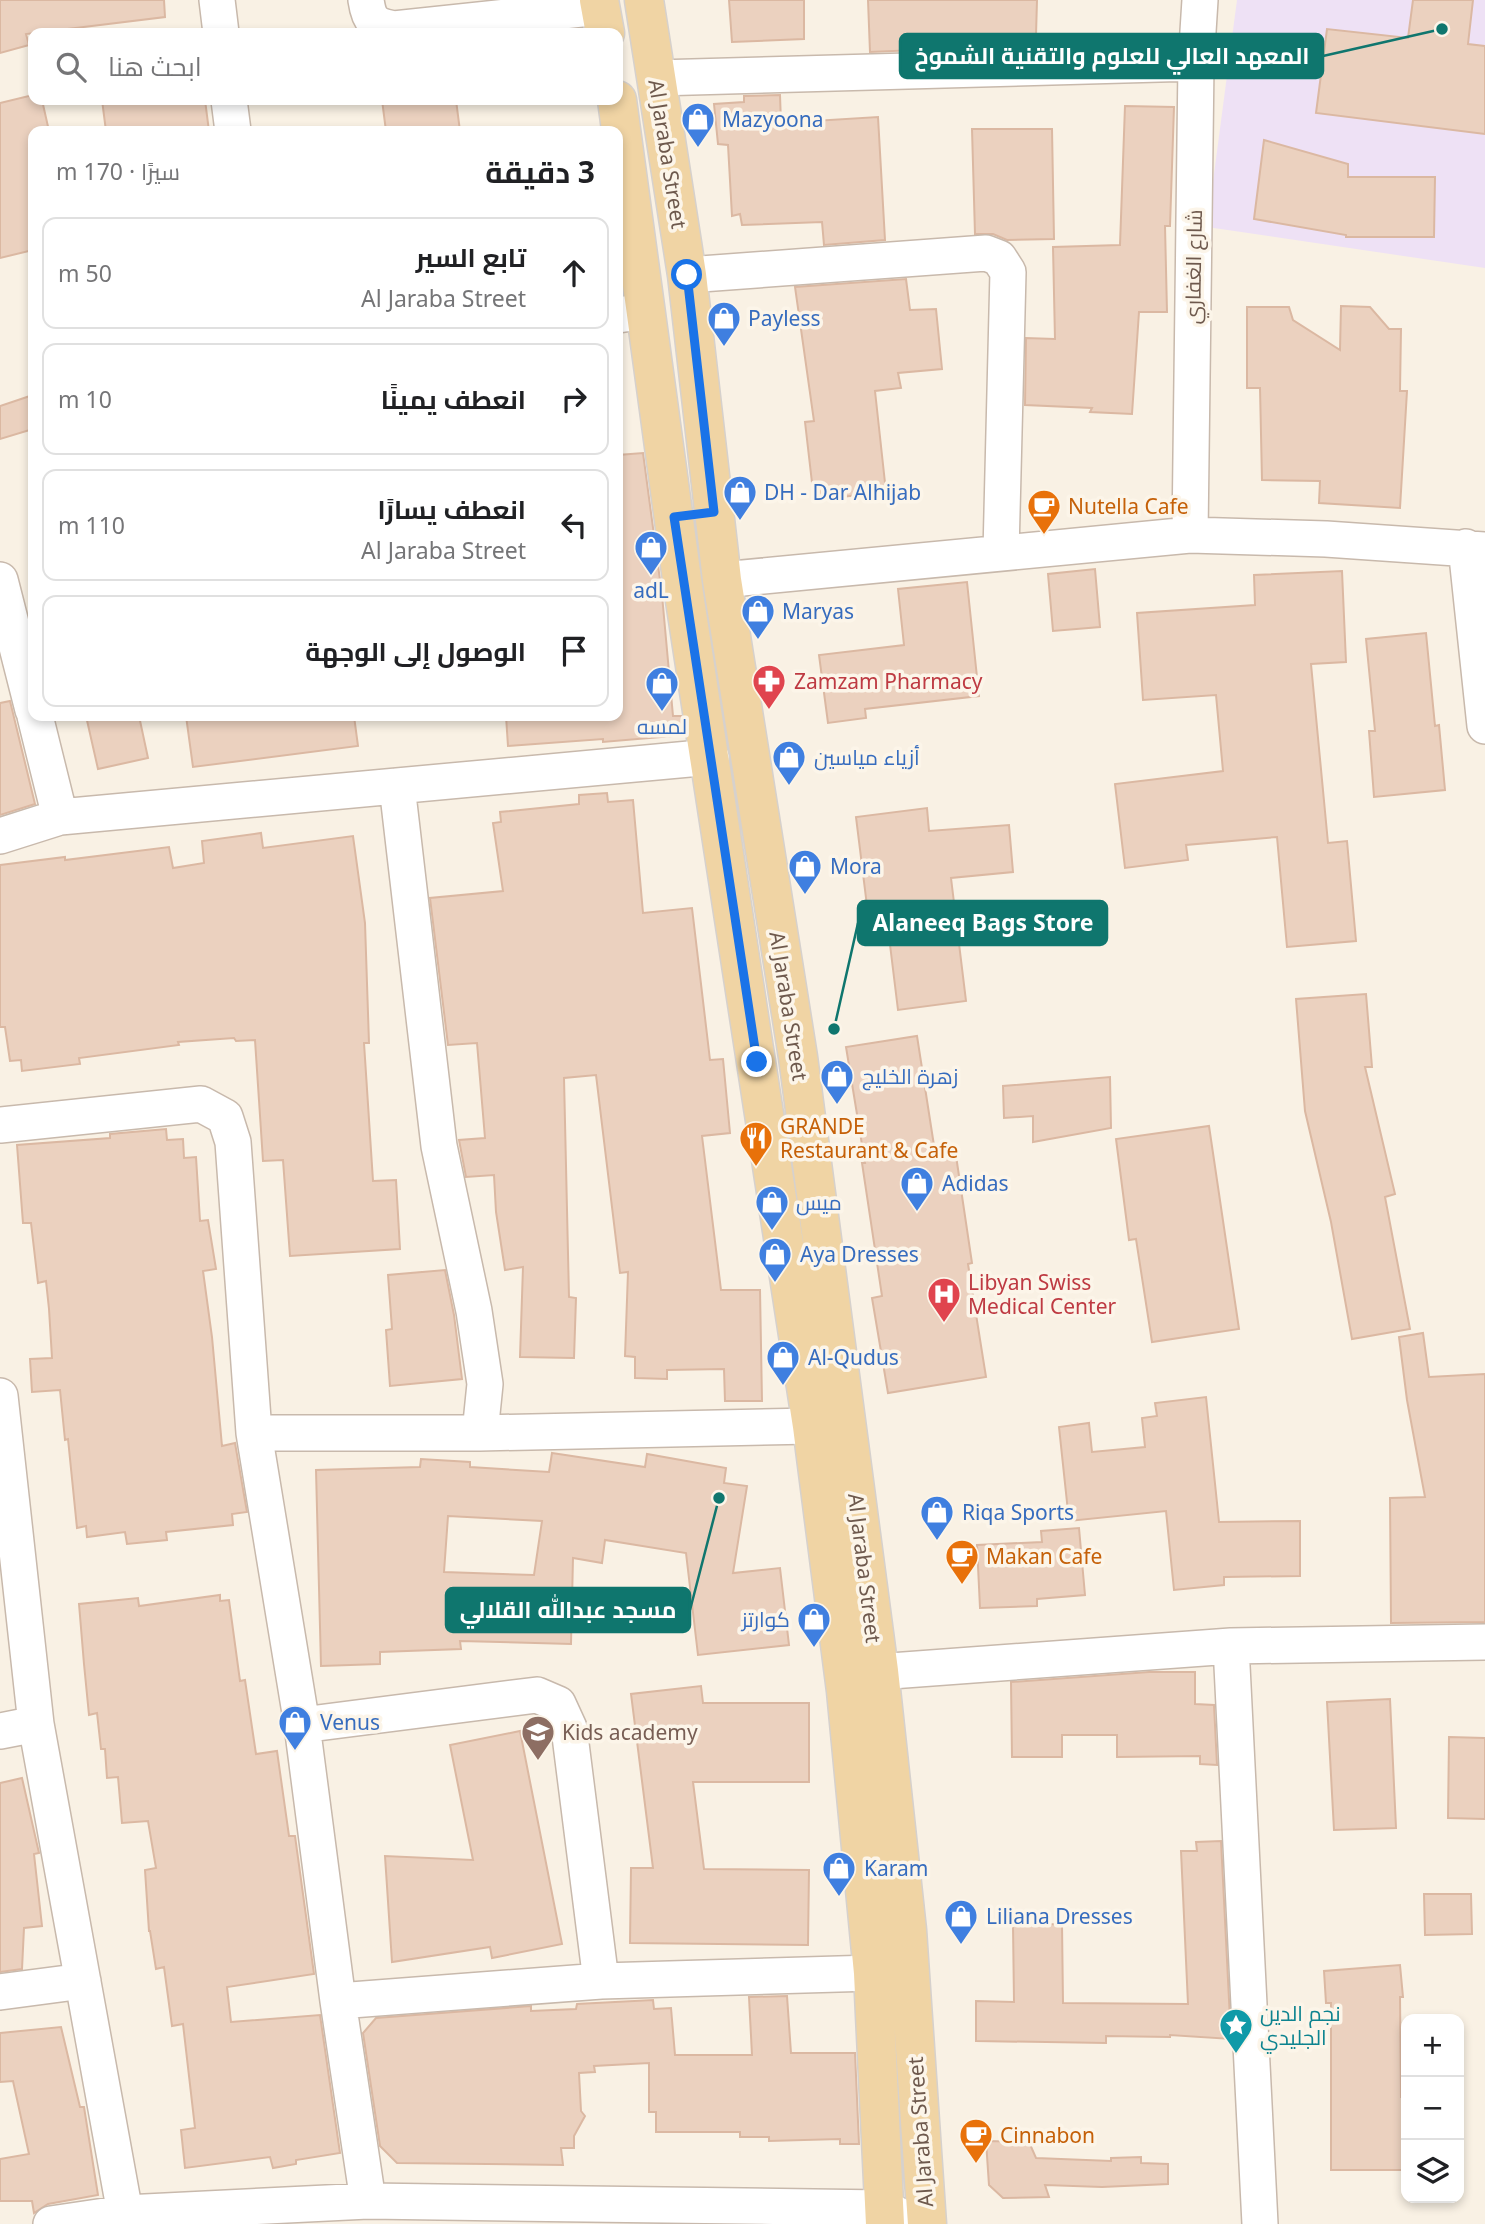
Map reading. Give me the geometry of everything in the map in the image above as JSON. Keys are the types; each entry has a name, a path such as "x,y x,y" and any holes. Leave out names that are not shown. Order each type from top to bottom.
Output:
{"main road":[{"name":"Al Jaraba Street","path":"644,0 687,275 722,580 798,1056 861,1673 873,1973 895,2219"},
{"name":"Al Jaraba Street","path":"617,105 619,126"},
{"name":"Al Jaraba Street","path":"623,185 632,313 674,517 812,1426 861,1673 906,1930 927,2224"},
{"path":"674,517 714,512"}],"street":[{"path":"217,0 220,28"},
{"path":"366,0 368,14 377,26 388,28"},
{"name":"شارع الغفاري","path":"1190,535 1196,63 1200,0"},
{"path":"407,28 601,13"},
{"path":"656,78 1196,63"},
{"path":"230,105 232,126"},
{"path":"687,275 986,253 999,258 1008,272 1001,552"},
{"path":"722,580 1190,535 1326,539 1476,548 1485,726"},
{"path":"0,580 20,692"},
{"path":"36,721 60,817"},
{"path":"0,836 60,817 711,757"},
{"path":"397,786 439,1146 474,1311 485,1384 480,1433"},
{"path":"0,1125 201,1104 225,1117 233,1142 254,1433 302,1725 338,2001 368,2201"},
{"path":"0,1396 36,1724 125,2213"},
{"path":"254,1433 480,1433 812,1426"},
{"path":"861,1673 1231,1646 1485,1642"},
{"path":"1231,1646 1260,2224"},
{"path":"302,1725 537,1695 558,1704 569,1728 601,1981"},
{"path":"0,1731 36,1724"},
{"path":"338,2001 601,1981 873,1973"},
{"path":"0,1992 83,1981"},
{"path":"51,2224 125,2213 368,2201 895,2219"}],"shaded area":[{"path":"1237,0 1485,0 1485,268 1207,227"}],"building":[{"path":"0,0 164,0 165,17 75,28 28,28 28,45 0,53"},
{"path":"729,0 804,0 804,39 732,42"},
{"path":"868,0 1037,0 1036,35 987,34 987,47 870,52"},
{"path":"1413,0 1473,0 1468,44 1485,46 1485,134 1316,113 1327,29 1408,38"},
{"path":"780,95 781,123 878,117 885,240 824,245 822,222 742,225 740,214 732,216 728,145 718,144 714,104 744,102 744,96"},
{"path":"28,96 28,105 43,105 48,126 28,126 28,251 0,258 0,103"},
{"path":"103,105 206,105 208,126 105,126"},
{"path":"383,105 457,105 459,126 385,126"},
{"path":"1125,106 1174,107 1170,226 1165,226 1167,312 1139,312 1132,414 1090,412 1092,408 1025,405 1026,338 1055,339 1053,247 1120,245"},
{"path":"972,129 1052,129 1054,239 1007,240 993,234 975,234"},
{"path":"1264,140 1348,164 1348,177 1435,177 1434,237 1346,237 1254,219"},
{"path":"906,279 910,310 936,309 942,369 898,373 901,388 875,391 886,492 814,500 805,422 814,421 795,287"},
{"path":"1341,306 1370,307 1389,329 1401,329 1400,391 1407,391 1400,508 1319,503 1320,481 1262,480 1260,388 1247,388 1247,307 1289,307 1293,320 1340,350"},
{"path":"28,397 28,431 0,439 0,406"},
{"path":"643,453 662,595 673,716 681,716 684,735 508,746 506,721 623,721 623,455"},
{"path":"1095,569 1100,627 1053,631 1048,574"},
{"path":"1342,571 1346,662 1311,664 1328,843 1347,841 1356,941 1287,947 1277,837 1186,845 1188,860 1125,868 1115,784 1223,771 1216,695 1143,700 1137,613 1255,605 1254,575"},
{"path":"967,582 979,696 865,709 866,718 828,723 819,655 904,645 898,589"},
{"path":"1426,633 1435,726 1439,725 1445,790 1374,797 1369,731 1375,731 1366,639"},
{"path":"10,701 35,804 0,815 0,703"},
{"path":"87,721 140,721 148,758 98,769"},
{"path":"187,721 355,721 358,746 193,767"},
{"path":"607,793 608,802 633,800 643,913 692,908 710,1060 723,1059 730,1133 702,1136 721,1290 760,1290 762,1401 725,1401 724,1369 667,1370 667,1379 635,1378 635,1357 625,1356 628,1272 620,1273 596,1075 564,1078 569,1297 576,1298 574,1358 520,1357 523,1267 505,1270 496,1212 494,1175 466,1177 459,1140 485,1138 477,1043 448,1045 430,898 503,891 493,823 501,822 500,812 579,804 579,795"},
{"path":"927,808 929,831 1009,825 1013,872 951,878 966,1001 898,1010 886,912 868,914 856,817"},
{"path":"261,833 263,848 353,836 365,923 369,1043 364,1043 373,1181 396,1180 400,1249 290,1256 283,1160 263,1161 255,1040 236,1041 234,1038 178,1042 179,1045 79,1058 80,1064 22,1071 21,1060 10,1061 5,1027 0,1027 0,865 169,847 173,868 204,863 202,841"},
{"path":"1366,994 1372,1067 1365,1067 1395,1194 1385,1197 1410,1329 1352,1339 1331,1222 1305,1111 1296,999"},
{"path":"917,1036 935,1152 955,1149 972,1263 968,1264 986,1377 888,1393 872,1298 882,1296 862,1163 865,1163 846,1047"},
{"path":"1110,1077 1111,1128 1033,1142 1033,1116 1004,1118 1003,1086"},
{"path":"1209,1126 1239,1329 1152,1342 1136,1239 1129,1240 1116,1139"},
{"path":"166,1129 167,1140 183,1139 184,1158 196,1157 200,1221 208,1220 216,1269 203,1271 222,1446 235,1443 247,1512 232,1514 233,1525 166,1532 167,1540 127,1544 125,1532 87,1537 86,1526 77,1528 60,1390 32,1392 30,1359 52,1358 46,1281 38,1283 31,1223 23,1223 17,1145 110,1138 110,1134"},
{"path":"445,1270 462,1379 390,1386 386,1330 392,1329 388,1275"},
{"path":"1423,1333 1429,1377 1485,1374 1485,1622 1391,1623 1390,1498 1425,1497 1407,1400 1399,1337"},
{"path":"1206,1397 1219,1522 1300,1521 1300,1576 1224,1577 1224,1585 1174,1590 1166,1511 1069,1521 1059,1427 1089,1423 1092,1452 1145,1447 1142,1418 1157,1416 1155,1403"},
{"path":"552,1453 645,1467 647,1454 726,1468 724,1483 747,1486 733,1573 780,1568 789,1645 698,1655 686,1553 605,1540 602,1563 573,1558 571,1644 460,1641 461,1649 380,1652 380,1664 321,1666 316,1470 420,1467 421,1459 470,1462 470,1467 549,1472","holes":["448,1516 542,1521 534,1575 444,1572"]},
{"path":"1079,1528 1085,1595 1037,1599 1037,1606 980,1608 977,1545 1042,1542 1041,1531"},
{"path":"220,1595 220,1601 229,1600 240,1681 245,1680 256,1754 277,1751 289,1836 295,1836 314,1974 227,1987 231,2022 320,2015 340,2153 296,2160 296,2164 273,2168 270,2157 185,2168 181,2130 195,2128 183,2024 172,2026 164,1967 156,1969 149,1931 145,1870 156,1868 148,1821 122,1823 118,1777 107,1778 105,1749 101,1749 97,1713 89,1715 84,1664 79,1604 138,1598 139,1606"},
{"path":"1149,1672 1195,1672 1195,1704 1214,1705 1217,1765 1200,1764 1200,1756 1117,1757 1117,1735 1062,1735 1062,1757 1012,1757 1011,1682"},
{"path":"701,1686 703,1703 809,1703 809,1782 693,1782 704,1869 809,1870 808,1945 630,1943 631,1868 653,1868 631,1694"},
{"path":"1390,1699 1396,1828 1334,1830 1327,1702"},
{"path":"520,1731 562,1944 492,1958 490,1947 392,1962 385,1856 473,1860 450,1745"},
{"path":"1449,1737 1485,1738 1485,1819 1448,1818"},
{"path":"22,1778 39,1853 34,1854 42,1926 24,1928 22,1969 0,1972 0,1783"},
{"path":"1221,1841 1231,2039 1170,2035 1106,2036 1106,2043 976,2041 976,2001 1014,2002 1013,1925 1062,1924 1063,2003 1188,2004 1181,1851 1197,1851 1196,1842"},
{"path":"1424,1894 1471,1894 1472,1934 1425,1935"},
{"path":"1400,1965 1403,1997 1400,1997 1401,2170 1331,2170 1331,2003 1326,2003 1324,1971"},
{"path":"787,1996 791,2053 855,2053 859,2144 840,2144 840,2139 769,2141 769,2137 740,2137 740,2132 656,2132 656,2112 649,2112 649,2063 594,2066 595,2072 579,2073 581,2111 585,2116 574,2136 574,2148 561,2148 563,2165 397,2163 380,2146 363,2033 376,2018 531,2006 531,2011 576,2009 577,2004 653,2000 654,2009 671,2008 675,2055 752,2055 749,1997"},
{"path":"61,2027 80,2107 84,2107 98,2195 48,2204 34,2213 32,2201 0,2201 0,2159 29,2154 13,2081 0,2082 0,2033"},
{"path":"986,2141 1029,2142 1036,2158 1111,2161 1111,2158 1141,2157 1141,2163 1168,2164 1168,2184 1102,2187 1045,2185 1049,2197 1003,2198 989,2185"}],"place":[{"name":"المعهد العالي للعلوم والتقنية الشموخ","path":"1442,29"},
{"name":"Mazyoona","path":"698,149"},
{"name":"Payless","path":"724,348"},
{"name":"DH - Dar Alhijab","path":"740,522"},
{"name":"Nutella Cafe","path":"1044,536"},
{"name":"adL","path":"651,577"},
{"name":"Maryas","path":"758,641"},
{"name":"Zamzam Pharmacy","path":"769,711"},
{"name":"لمسه","path":"662,713"},
{"name":"أزياء مياسين","path":"789,787"},
{"name":"Mora","path":"805,896"},
{"name":"Alaneeq Bags Store","path":"834,1029"},
{"name":"زهرة الخليج","path":"837,1106"},
{"name":"GRANDE Restaurant & Cafe","path":"756,1168"},
{"name":"Adidas","path":"917,1213"},
{"name":"ميس","path":"772,1232"},
{"name":"Aya Dresses","path":"775,1284"},
{"name":"Libyan Swiss Medical Center","path":"944,1324"},
{"name":"Al-Qudus","path":"783,1387"},
{"name":"مسجد عبدالله القلالي","path":"719,1498"},
{"name":"Riqa Sports","path":"937,1542"},
{"name":"Makan Cafe","path":"962,1586"},
{"name":"كوارتز","path":"814,1649"},
{"name":"Venus","path":"295,1752"},
{"name":"Kids academy","path":"538,1762"},
{"name":"Karam","path":"839,1898"},
{"name":"Liliana Dresses","path":"961,1946"},
{"name":"نجم الدين الجليدي","path":"1236,2055"},
{"name":"Cinnabon","path":"976,2165"}],"route":[{"path":"687,275 714,512 674,517 757,1062"}]}
